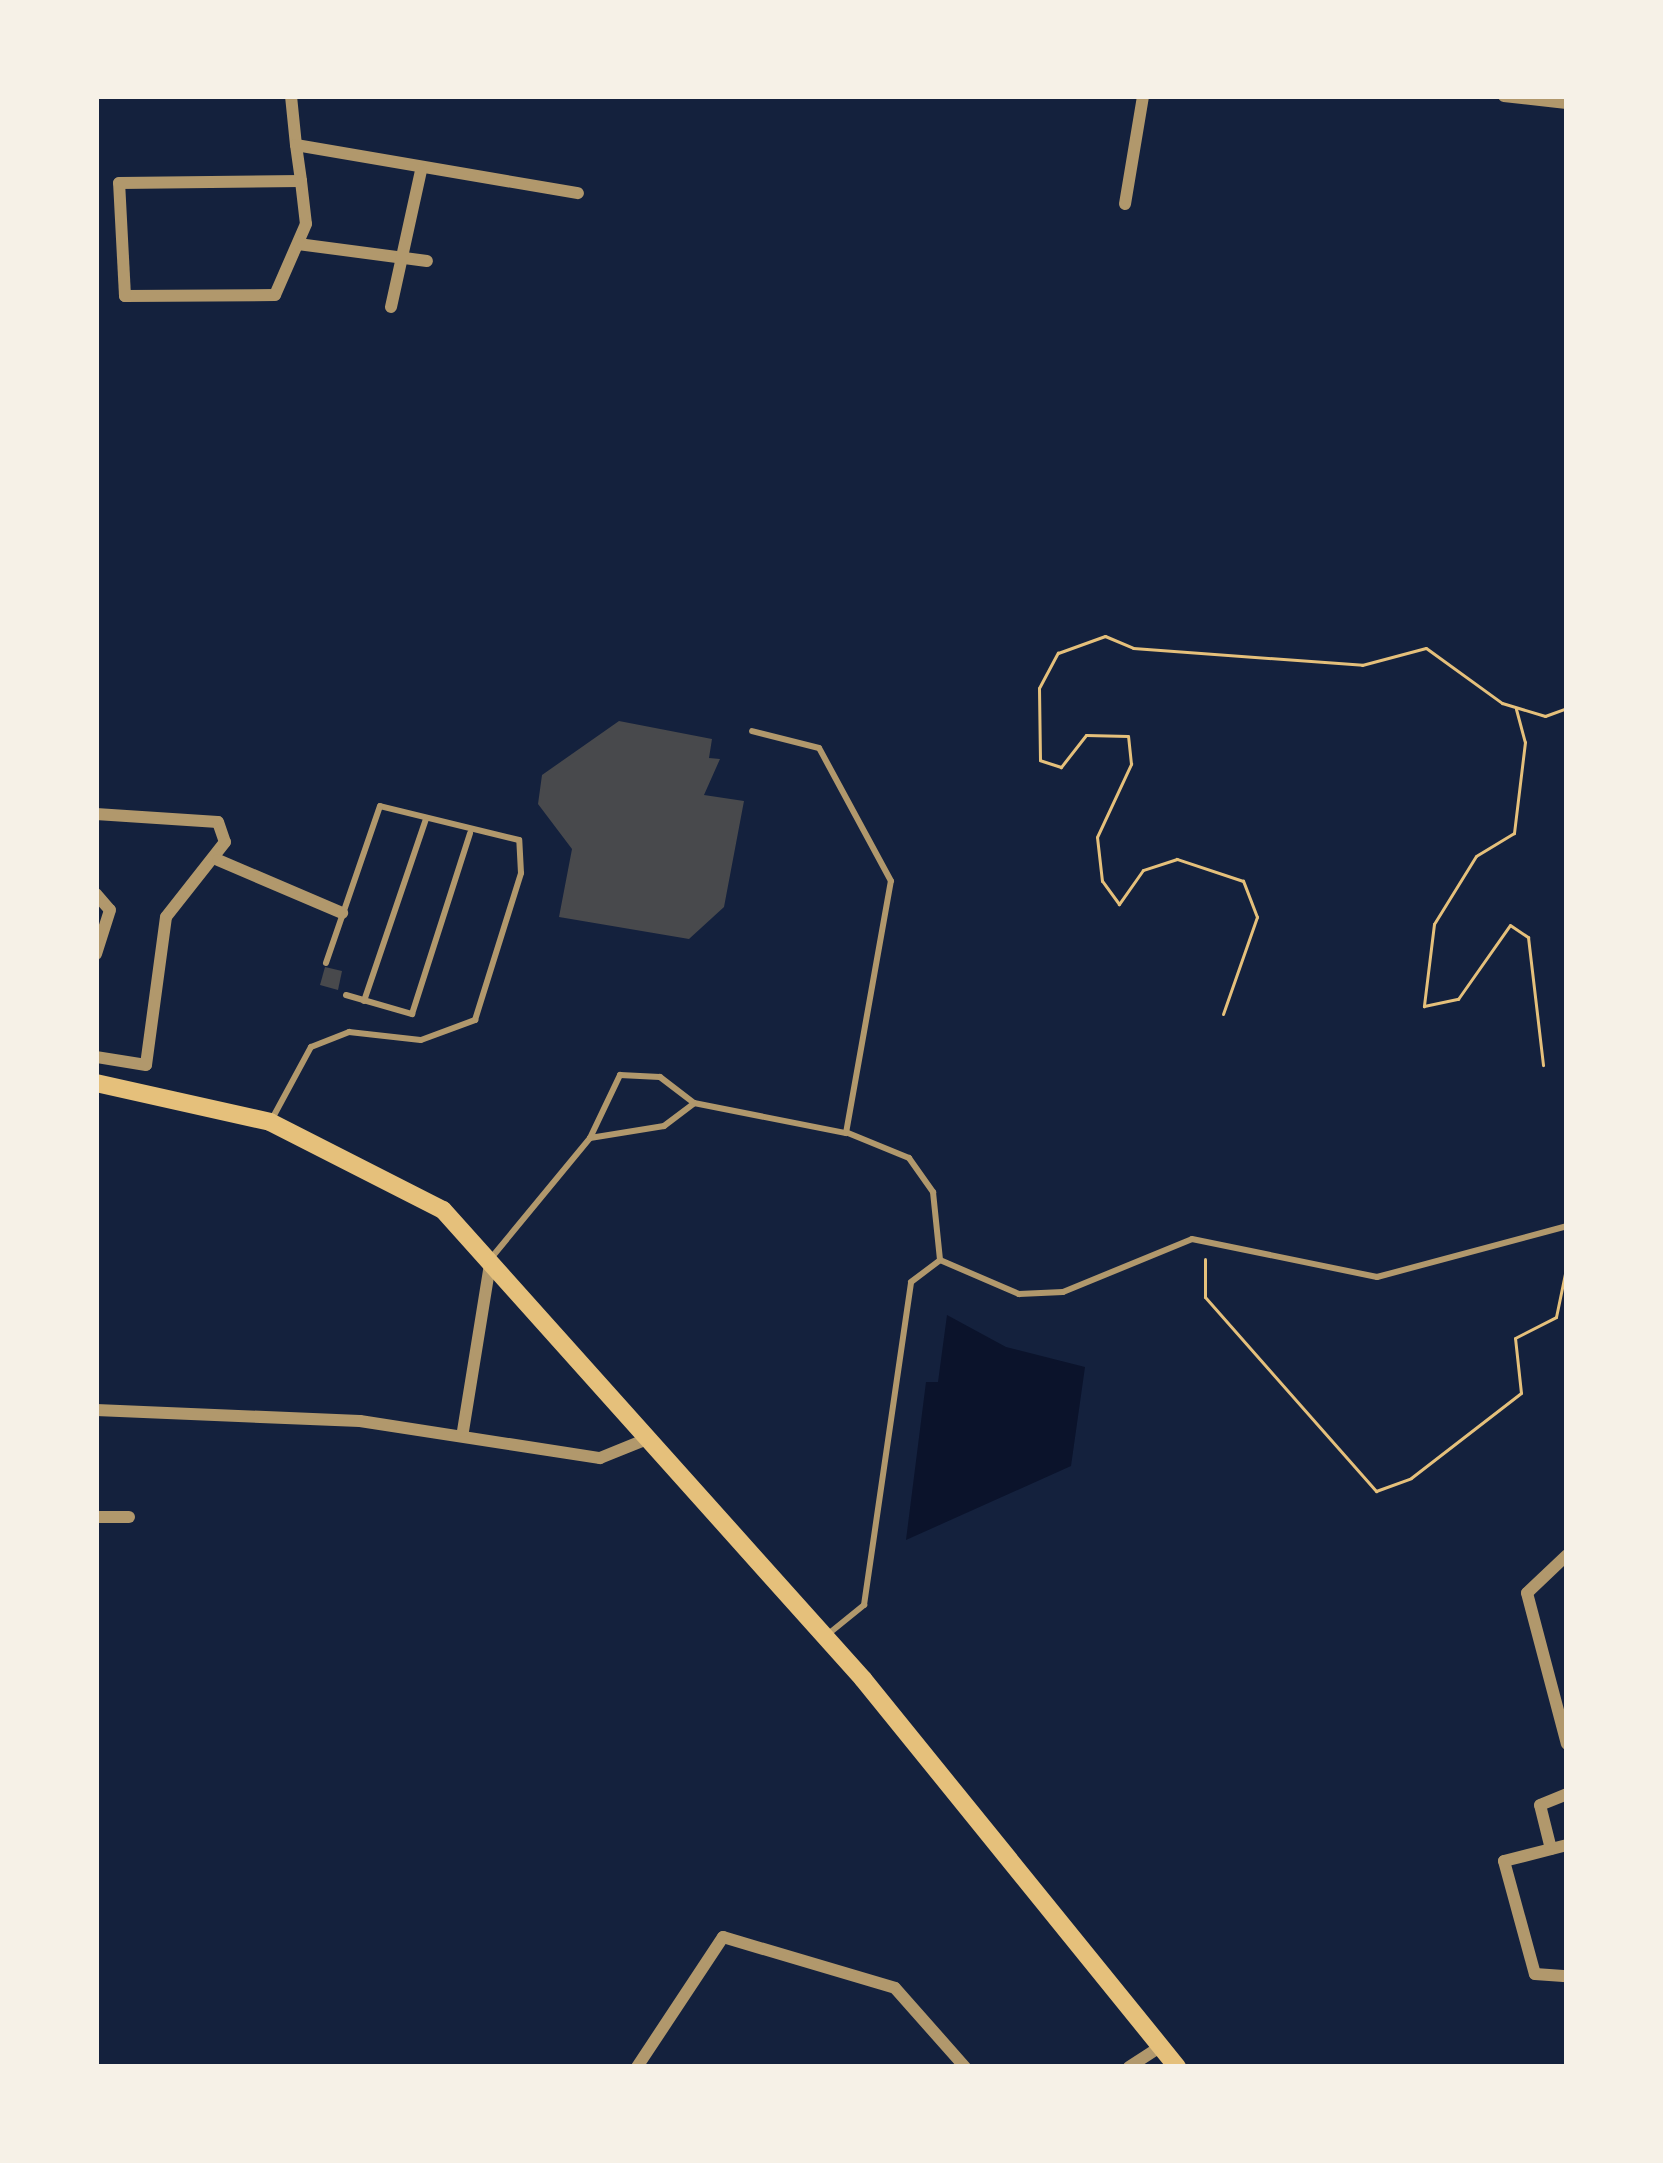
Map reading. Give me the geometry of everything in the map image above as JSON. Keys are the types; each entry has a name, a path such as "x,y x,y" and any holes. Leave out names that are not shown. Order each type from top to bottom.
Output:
{"main road":[{"path":"96,1083 270,1122 443,1210 492,1258 825,1637 1163,2044 1177,2067"}],"street":[{"path":"291,96 301,182 298,244 275,295 125,296 119,183 301,182"},
{"path":"1125,204 1143,96"},
{"path":"1504,96 1567,104"},
{"path":"296,145 421,170 578,193"},
{"path":"391,307 421,170"},
{"path":"298,244 427,261"},
{"path":"96,814 218,822 218,860 166,917 146,1065 96,1058"},
{"path":"218,860 342,913"},
{"path":"96,894 110,910 96,954"},
{"path":"463,1431 492,1258"},
{"path":"96,1410 463,1431 600,1458 647,1439"},
{"path":"96,1517 129,1517"},
{"path":"1567,1555 1527,1593 1567,1744"},
{"path":"1551,1849 1540,1804 1567,1794"},
{"path":"1567,1845 1504,1861 1535,1974 1567,1976"},
{"path":"637,2067 723,1937 896,1988 965,2067"},
{"path":"1129,2067 1163,2044"}],"lane":[{"path":"752,731 819,748 892,881 847,1133"},
{"path":"270,1122 310,1047 349,1032 421,1040 475,1019 521,873 519,840 470,833 380,806 326,963"},
{"path":"364,1000 426,819"},
{"path":"346,995 412,1014 470,833"},
{"path":"492,1258 590,1138 620,1075 660,1078 694,1103 847,1133 909,1158 933,1192 940,1260"},
{"path":"590,1138 664,1126 694,1103"},
{"path":"940,1260 1019,1294 1063,1292 1192,1239 1377,1277 1567,1226"},
{"path":"825,1637 864,1605 911,1282 940,1260"}],"path":[{"path":"1223,1014 1257,917 1243,880 1177,859 1143,870 1119,904 1102,881 1097,837 1131,764 1128,736 1086,735 1061,767 1040,760 1039,688 1058,652 1105,636 1133,649 1362,665 1426,649 1516,707 1567,708"},
{"path":"1516,707 1525,742 1514,833 1476,856 1434,923 1424,1006 1458,999 1510,926 1528,937 1543,1064"},
{"path":"1216,1242 1202,1263 1205,1297 1376,1491 1411,1478 1521,1393 1515,1338 1556,1317 1567,1264"}],"water":[{"path":"947,1315 1006,1347 1085,1367 1071,1466 906,1540 926,1382 938,1382"}],"building":[{"path":"619,721 712,739 709,758 720,759 704,795 744,801 724,907 689,939 559,917 572,849 538,804 542,775"},
{"path":"325,967 342,971 338,990 320,985"}]}
